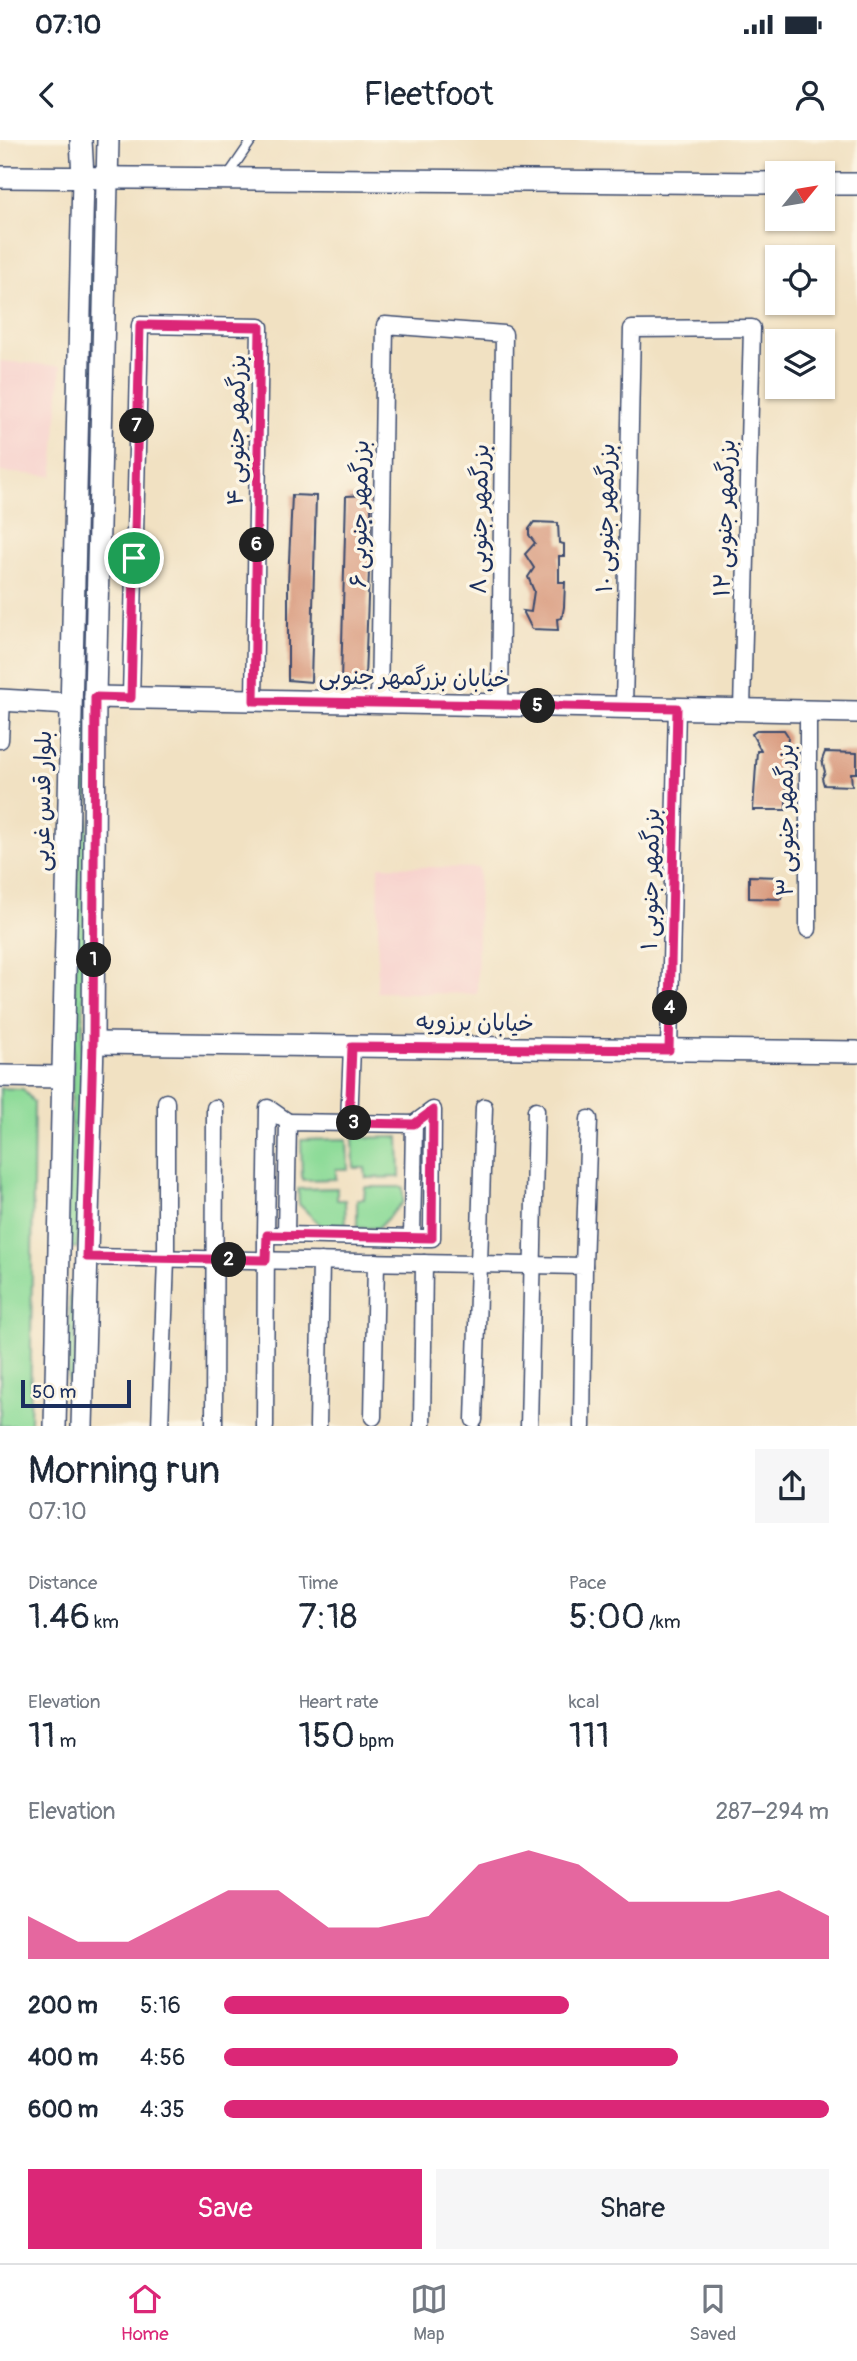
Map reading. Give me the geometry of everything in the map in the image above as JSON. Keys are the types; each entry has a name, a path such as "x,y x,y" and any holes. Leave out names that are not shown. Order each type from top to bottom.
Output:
{"main road":[{"name":"بلوار قدس غربی","path":"55,1426 83,177 80,140"},
{"path":"82,1426 93,1043 95,697 108,140"},
{"path":"0,177 765,183"},
{"path":"835,184 857,184"},
{"path":"75,520 100,521"},
{"name":"خیابان بزرگمهر جنوبی","path":"95,697 857,712"},
{"path":"1,700 70,704"},
{"name":"خیابان برزویه","path":"93,1043 857,1052"},
{"path":"0,1076 62,1077"},
{"path":"58,1270 87,1263"}],"street":[{"name":"بزرگمهر جنوبی ۴","path":"131,698 140,325 260,327 254,701"},
{"name":"بزرگمهر جنوبی ۶","path":"379,703 385,325 504,334"},
{"name":"بزرگمهر جنوبی ۱۰","path":"624,707 632,329 752,328"},
{"name":"بزرگمهر جنوبی ۱۲","path":"742,709 752,328"},
{"name":"بزرگمهر جنوبی ۸","path":"500,705 504,334"},
{"path":"0,740 1,700"},
{"name":"بزرگمهر جنوبی ۱","path":"669,1050 677,708"},
{"name":"بزرگمهر جنوبی ۳","path":"808,711 808,929"},
{"path":"349,1123 352,1047"},
{"path":"160,1426 166,1259 166,1102"},
{"path":"474,1420 484,1107"},
{"path":"214,1426 215,1108"},
{"path":"265,1426 268,1108 288,1122 414,1124 433,1110 432,1238 267,1235"},
{"path":"529,1426 536,1110"},
{"path":"582,1426 589,1119"},
{"path":"286,1236 288,1122"},
{"path":"412,1238 414,1124"},
{"path":"87,1263 216,1259 584,1266"},
{"path":"318,1426 321,1261"},
{"path":"373,1417 376,1262"},
{"path":"422,1426 424,1263"}],"lane":[{"path":"226,178 252,140"}],"shaded area":[{"path":"0,361 61,366 53,476 0,472"},
{"path":"379,866 479,868 477,994 377,992"}],"green space":[{"path":"98,271 92,501 84,501 88,276"},
{"path":"92,543 87,881 77,1248 67,1247 77,922 84,544"},
{"path":"0,1088 23,1089 34,1103 30,1426 0,1426"},
{"path":"399,1137 400,1177 366,1178 365,1168 354,1168 353,1138"},
{"path":"347,1139 348,1169 336,1169 336,1179 302,1180 301,1140"},
{"path":"365,1187 403,1187 403,1202 378,1228 357,1228 357,1199 364,1199"},
{"path":"337,1188 337,1200 345,1200 346,1229 324,1229 299,1204 298,1189"},
{"path":"70,1287 76,1290 74,1426 67,1426"}],"building":[{"path":"292,495 316,496 311,682 288,680"},
{"path":"368,495 371,500 371,518 365,678 361,683 341,682 346,496"},
{"path":"534,522 558,523 559,543 564,544 564,556 559,556 559,582 565,582 564,607 562,618 557,619 558,630 532,629 523,611 531,612 534,591 528,577 534,568 525,554 535,543 529,535 529,529"},
{"path":"758,730 784,730 788,736 787,749 790,756 786,810 753,810 757,751 761,751 752,734"},
{"path":"825,752 857,753 857,773 851,773 852,786 824,785 822,760"},
{"path":"749,876 782,877 782,899 749,898"}],"route":[{"path":"140,325 260,327 254,701 677,708 669,1050 352,1047 349,1123 414,1124 433,1110 432,1238 267,1235 266,1260 87,1257 93,1043 95,697 131,698 134,558 140,325"}]}
